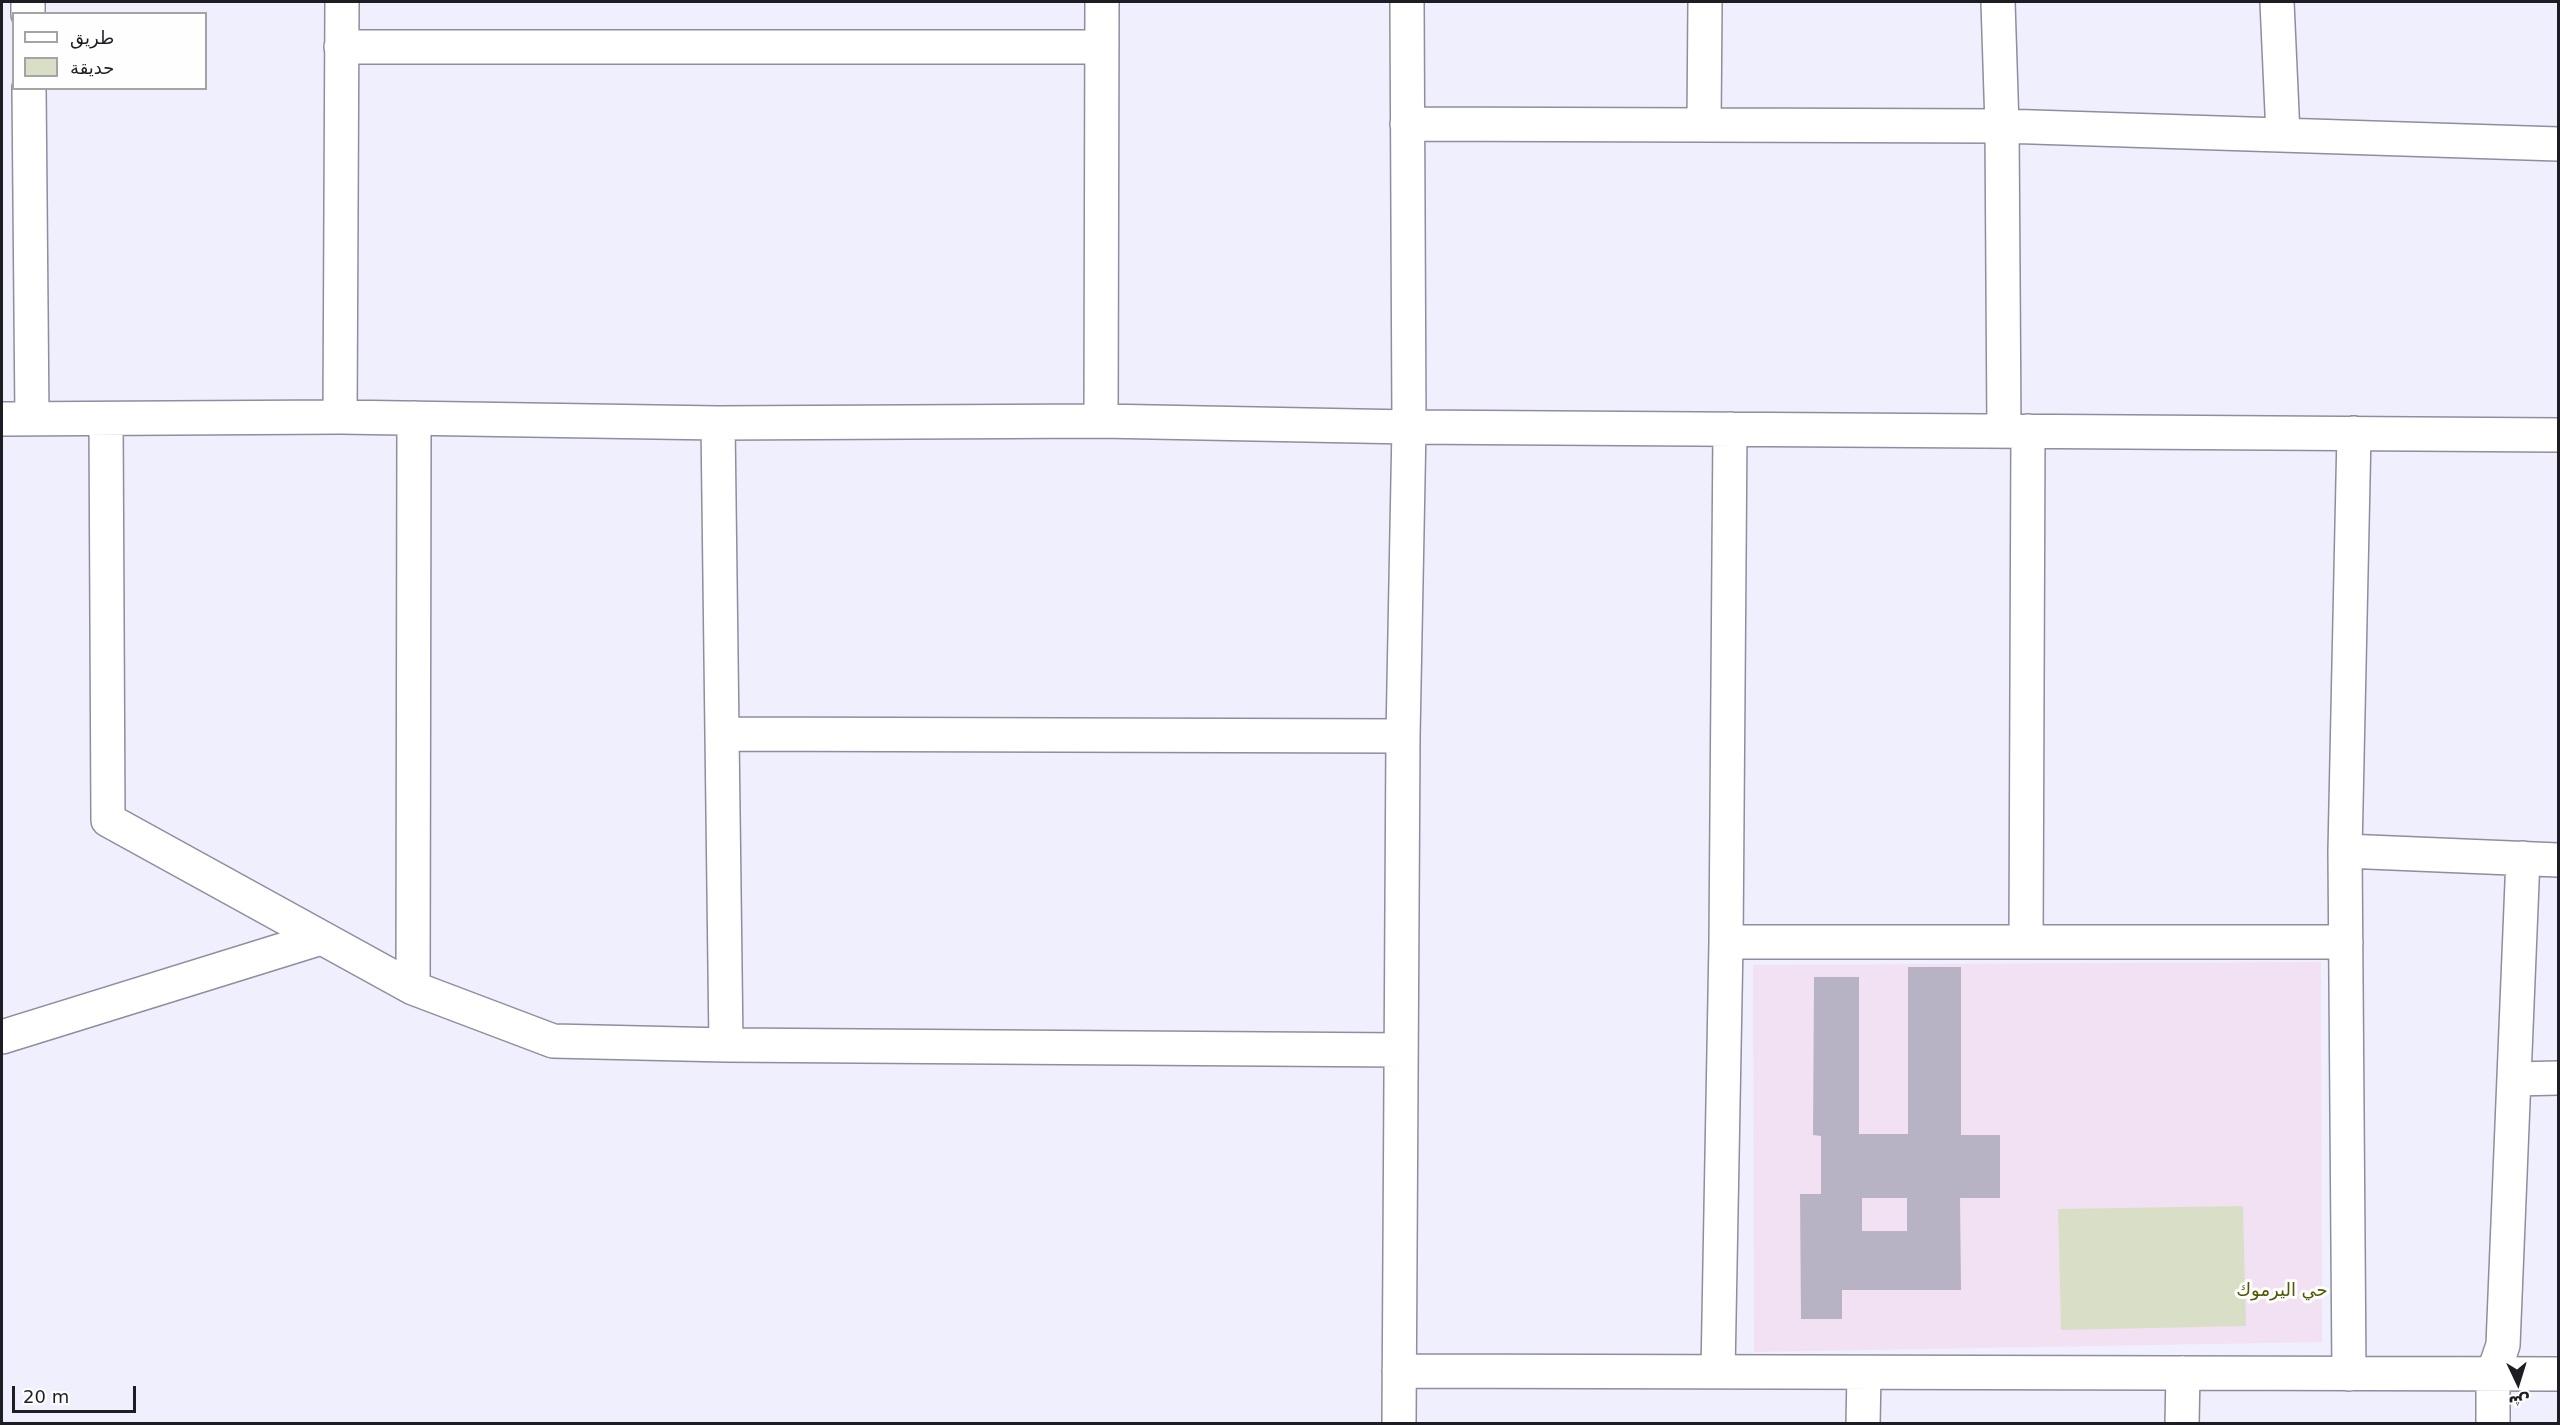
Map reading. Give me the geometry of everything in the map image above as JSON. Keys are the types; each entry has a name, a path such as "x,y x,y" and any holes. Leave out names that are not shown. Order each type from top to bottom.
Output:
{"street":[{"path":"340,417 342,2"},
{"path":"1101,421 1102,2"},
{"path":"1399,1424 1404,736 1409,428 1407,2"},
{"path":"1704,125 1705,2"},
{"path":"1998,2 2016,431 2026,942"},
{"path":"2277,2 2283,135"},
{"path":"341,47 1102,47"},
{"path":"29,90 17,419 340,417 718,423 1101,421 1409,428 2559,435"},
{"path":"1407,124 2002,126 2559,144"},
{"path":"413,988 414,418"},
{"path":"106,419 108,820 413,988 553,1041 726,1046 1401,1050"},
{"path":"718,423 726,1046"},
{"path":"1718,1372 1726,942 1730,429"},
{"path":"2349,1374 2344,851 2354,433"},
{"path":"722,734 1404,736"},
{"path":"2344,851 2559,860"},
{"path":"2493,1424 2493,1374 2503,1345 2523,858"},
{"path":"2,1037 321,938"},
{"path":"1726,942 2346,942"},
{"path":"2515,1079 2559,1078"},
{"path":"1399,1371 2559,1374"},
{"path":"2182,1424 2183,1373"},
{"path":"1863,1424 1864,1374"}],"shaded area":[{"path":"2321,962 2322,1342 1754,1352 1753,965"}],"green space":[{"path":"2243,1206 2246,1326 2061,1330 2058,1209"}],"building":[{"path":"1908,967 1961,967 1961,1135 2000,1135 2000,1198 1960,1198 1961,1290 1842,1290 1842,1319 1801,1319 1800,1194 1821,1194 1821,1136 1813,1135 1814,977 1859,977 1859,1134 1908,1134","holes":["1862,1198 1907,1198 1907,1231 1862,1231"]}],"district":[{"name":"حي اليرموك","path":"2282,1291"}]}
